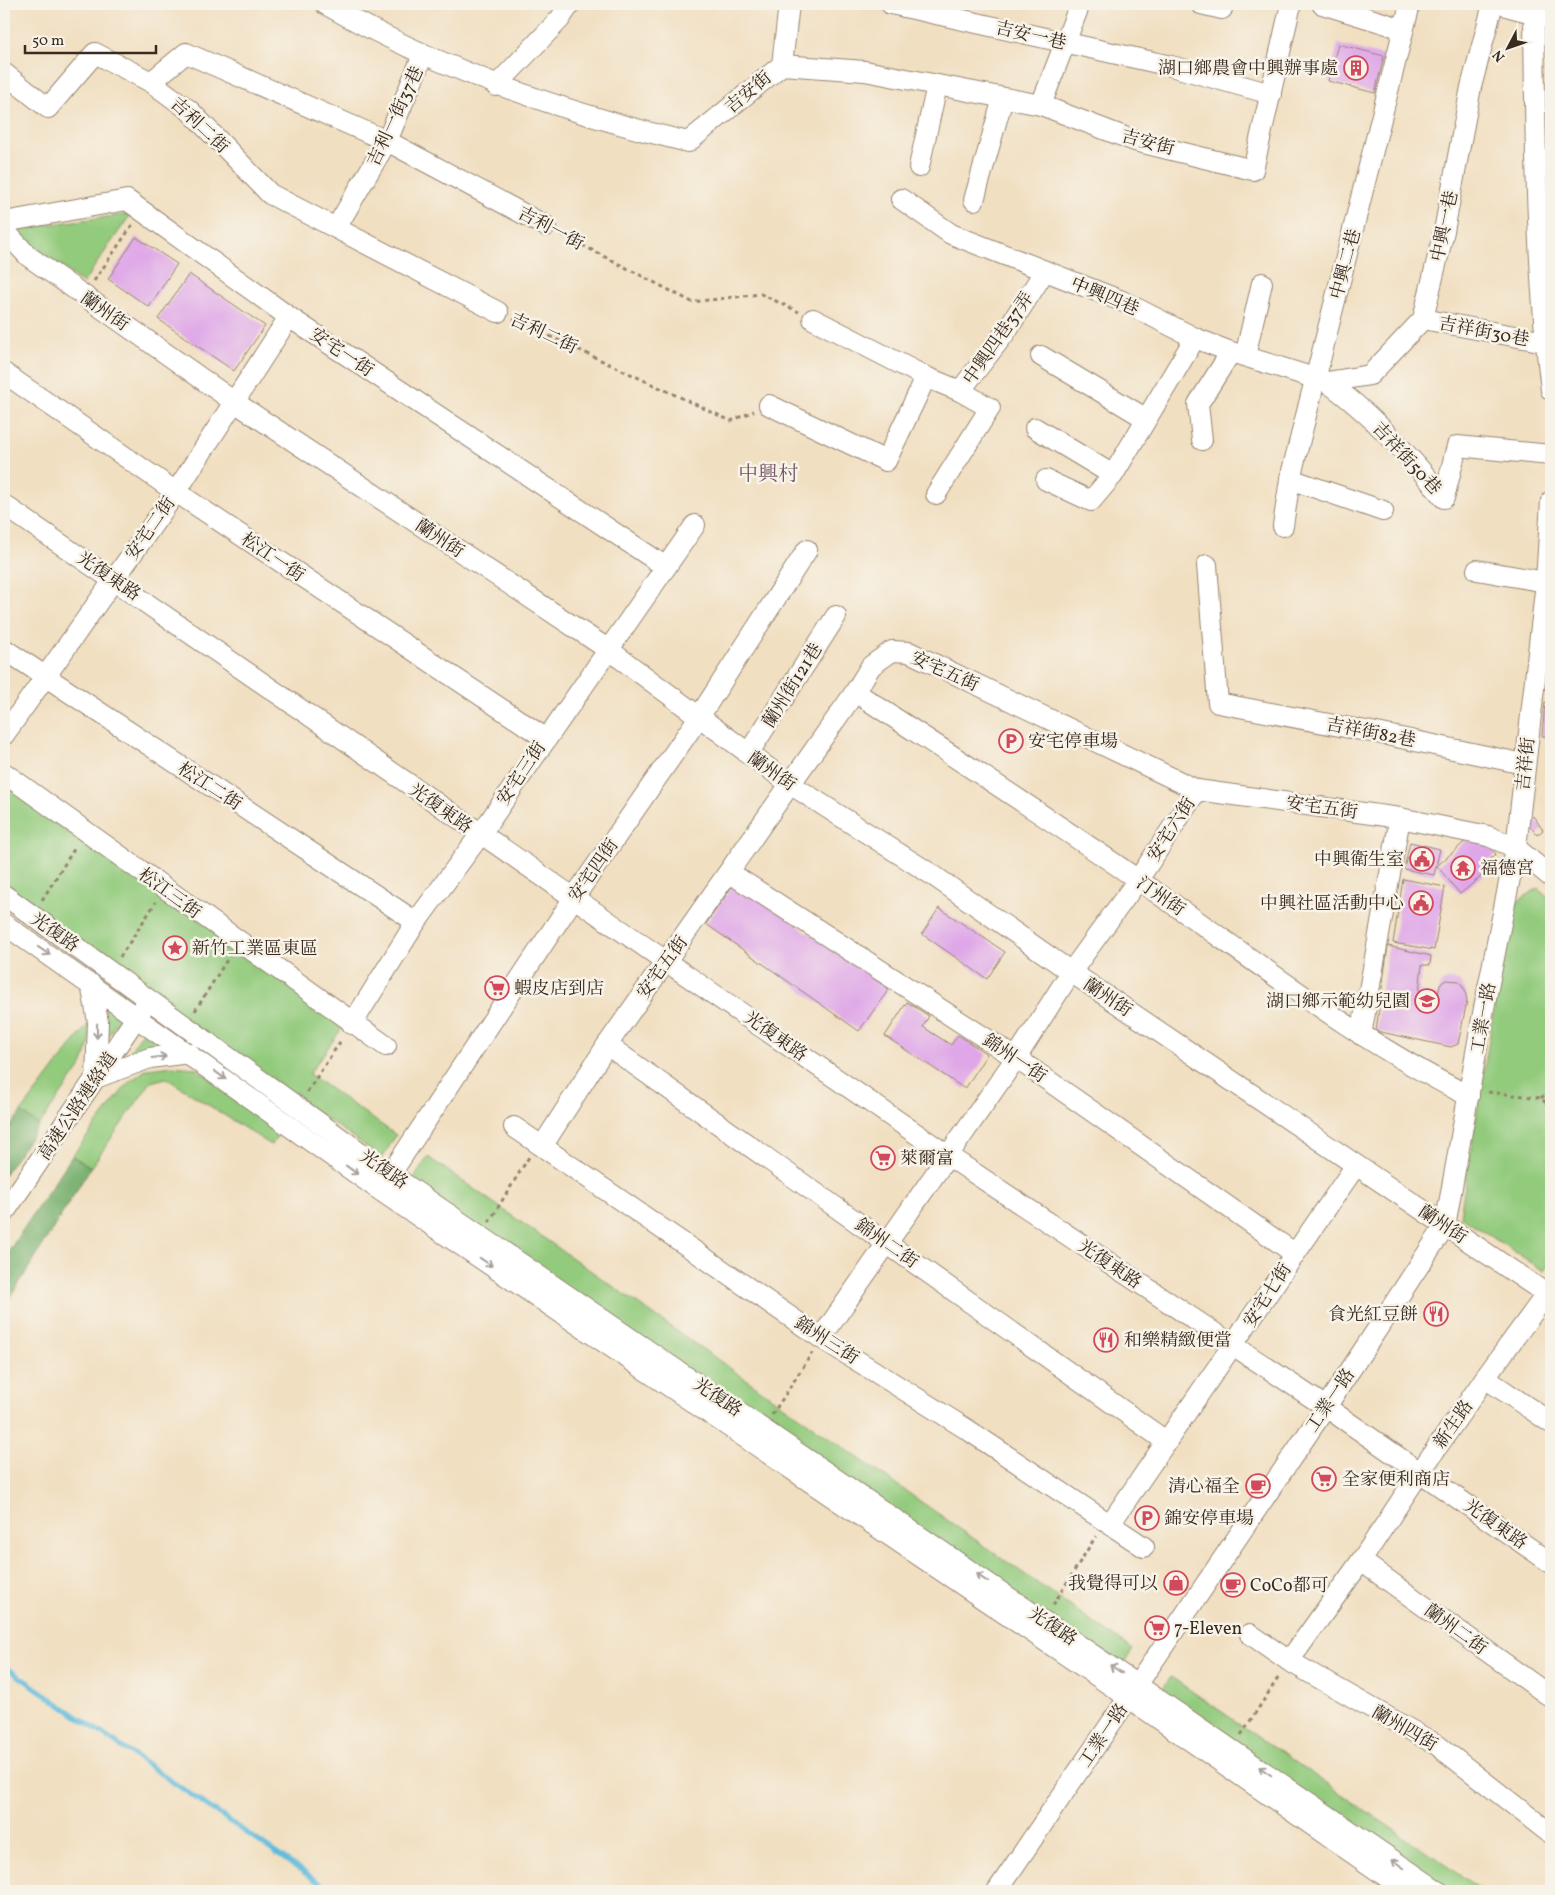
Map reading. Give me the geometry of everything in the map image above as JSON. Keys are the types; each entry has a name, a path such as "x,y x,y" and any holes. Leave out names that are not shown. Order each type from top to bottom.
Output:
{"street":[{"name":"吉安街","path":"325,4 347,10 423,55 496,86 620,126 688,142 782,65 865,71 1041,105 1135,141 1253,170 1271,94"},
{"path":"496,86 560,19 570,4"},
{"path":"782,65 789,4"},
{"name":"吉安一巷","path":"891,4 1172,66 1271,94"},
{"path":"1041,105 1080,4"},
{"path":"1201,4 1222,9"},
{"path":"1271,94 1291,4"},
{"path":"1322,4 1403,29"},
{"name":"中興二巷","path":"1283,526 1290,479 1321,380 1410,4"},
{"name":"中興一巷","path":"1321,380 1370,375 1422,319 1444,231 1471,87 1492,4"},
{"path":"1532,9 1543,109 1545,342 1551,390"},
{"name":"吉利二街","path":"4,73 48,108 95,53 151,82 189,110 270,194 498,312"},
{"name":"吉利一街","path":"151,82 186,53 387,141 546,226"},
{"name":"吉利一街37巷","path":"336,228 387,141 423,55"},
{"path":"919,167 937,85"},
{"path":"974,200 1003,98"},
{"name":"中興四巷","path":"902,199 951,234 1122,302 1195,338 1238,354 1321,380"},
{"name":"安宅一街","path":"4,222 127,200 289,317 666,567"},
{"name":"蘭州街","path":"4,230 28,256 233,401 609,650 790,784 934,876 1071,972 1445,1226 1550,1293"},
{"name":"中興四巷37弄","path":"936,494 990,408 960,391 1005,333 1044,272"},
{"path":"1202,440 1198,404 1238,354 1262,283"},
{"name":"安宅二街","path":"4,735 176,492 289,317"},
{"path":"813,319 926,377 960,391"},
{"name":"吉祥街30巷","path":"1422,319 1545,342"},
{"path":"1046,480 1091,502 1112,475 1195,338"},
{"path":"1041,356 1145,418"},
{"name":"松江一街","path":"4,373 176,492 545,738"},
{"path":"768,405 886,461 926,377"},
{"name":"吉祥街50巷","path":"1321,380 1353,400 1422,471 1444,498 1456,446 1551,455"},
{"path":"1035,428 1112,475"},
{"path":"1290,479 1383,511"},
{"name":"吉祥街","path":"1516,848 1524,764 1549,562 1551,501"},
{"name":"光復東路","path":"4,505 480,835 575,896 947,1155 1326,1407 1551,1562"},
{"name":"安宅三街","path":"352,1024 416,922 480,835 545,738 609,650 695,525"},
{"name":"安宅四街","path":"386,1182 575,896 699,717 807,550"},
{"name":"吉祥街82巷","path":"1208,565 1218,703 1382,734 1524,764"},
{"path":"1477,570 1546,582"},
{"name":"蘭州街121巷","path":"748,754 836,616"},
{"name":"松江二街","path":"4,650 416,922"},
{"name":"安宅五街","path":"540,1144 607,1045 730,873 871,666 892,651 909,652 1197,790 1400,818 1488,836 1516,848 1551,877"},
{"name":"汀州街","path":"855,692 1138,880 1361,1035 1416,1070 1476,1094"},
{"name":"松江三街","path":"4,773 352,1024 386,1046"},
{"name":"安宅六街","path":"821,1338 1016,1058 1071,972 1138,880 1197,790"},
{"path":"1361,1035 1400,818"},
{"name":"工業一路","path":"997,1891 1326,1407 1445,1226 1476,1094 1516,848"},
{"name":"錦州一街","path":"730,873 1016,1058 1294,1253"},
{"name":"光復路","path":"4,895 149,998 386,1182"},
{"name":"光復路","path":"4,924 91,984 136,1018 386,1182 1133,1691 1438,1891"},
{"path":"91,984 98,1022 97,1078 150,1058 189,1053"},
{"name":"高速公路連絡道","path":"4,1213 97,1078 149,998"},
{"name":"錦州二街","path":"607,1045 1167,1442"},
{"name":"錦州三街","path":"514,1127 821,1338 1144,1547"},
{"name":"安宅七街","path":"1108,1522 1167,1442 1294,1253 1356,1165"},
{"name":"新生路","path":"1289,1661 1361,1561 1485,1378 1550,1293"},
{"path":"1485,1378 1551,1423"},
{"name":"蘭州二街","path":"1361,1561 1551,1697"},
{"name":"蘭州四街","path":"1250,1634 1289,1661 1437,1745 1551,1834"},
{"name":"光復路","path":"1133,1691 1408,1891"}],"path":[{"path":"84,295 142,212"},
{"name":"吉利一街","path":"546,226 692,302 761,294 813,319"},
{"name":"吉利二街","path":"498,312 731,421 768,405"},
{"path":"38,907 85,832"},
{"path":"116,964 165,889"},
{"path":"191,1018 238,942"},
{"path":"303,1098 352,1024"},
{"path":"1541,1098 1551,1090"},
{"path":"1476,1094 1541,1098 1551,1108"},
{"path":"487,1224 540,1144"},
{"path":"771,1416 821,1338"},
{"path":"1053,1605 1108,1522"},
{"path":"1241,1736 1289,1661"}],"green space":[{"path":"131,214 83,283 11,229"},
{"path":"4,780 345,1024 309,1074 396,1135 382,1158 4,890"},
{"path":"1538,888 1551,899 1551,1261 1544,1271 1460,1216 1511,906"},
{"path":"100,996 122,1013 104,1043"},
{"path":"88,1024 90,1043 82,1065 39,1125 21,1112"},
{"path":"145,1029 167,1044 125,1059"},
{"path":"173,1066 195,1068 283,1129 271,1145 166,1078 151,1082 91,1167 72,1156 128,1083 147,1069"},
{"path":"21,1112 39,1125 4,1175 4,1136"},
{"path":"72,1156 91,1167 4,1308 4,1258"},
{"path":"428,1157 1133,1650 1121,1667 411,1183"},
{"path":"1171,1677 1483,1891 1444,1891 1160,1693"}],"building":[{"name":"湖口鄉農會中興辦事處","path":"1338,44 1384,56 1375,93 1328,81"},
{"path":"136,237 177,264 149,307 108,279"},
{"path":"189,274 265,326 234,371 158,319"},
{"path":"1545,702 1551,702 1551,737 1542,736"},
{"path":"1533,816 1543,830 1537,835 1526,821"},
{"name":"福德宮","path":"1468,839 1485,842 1496,854 1484,865 1488,871 1460,894 1437,866"},
{"name":"中興衛生室","path":"1410,842 1440,849 1434,875 1404,869"},
{"name":"中興社區活動中心","path":"1403,879 1445,887 1434,950 1393,943"},
{"path":"735,882 889,989 859,1031 706,924"},
{"path":"939,908 1005,952 987,979 922,934"},
{"name":"湖口鄉示範幼兒園","path":"1388,946 1431,956 1430,965 1422,965 1419,992 1438,995 1440,984 1446,980 1459,981 1465,990 1467,1001 1458,1044 1451,1047 1376,1031"},
{"path":"907,1002 929,1016 923,1027 951,1045 958,1035 987,1054 965,1089 885,1036"}],"waterway":[{"path":"4,1666 331,1891"}],"place":[{"name":"湖口鄉農會中興辦事處","path":"1356,68"},
{"name":"安宅停車場","path":"1011,741"},
{"name":"中興衛生室","path":"1422,859"},
{"name":"福德宮","path":"1463,868"},
{"name":"中興社區活動中心","path":"1421,903"},
{"name":"新竹工業區東區","path":"175,948"},
{"name":"蝦皮店到店","path":"497,988"},
{"name":"湖口鄉示範幼兒園","path":"1427,1001"},
{"name":"萊爾富","path":"883,1158"},
{"name":"食光紅豆餅","path":"1436,1314"},
{"name":"和樂精緻便當","path":"1106,1340"},
{"name":"全家便利商店","path":"1324,1479"},
{"name":"清心福全","path":"1258,1486"},
{"name":"錦安停車場","path":"1147,1518"},
{"name":"我覺得可以","path":"1176,1583"},
{"name":"CoCo都可","path":"1233,1585"},
{"name":"7-Eleven","path":"1157,1628"}],"district":[{"name":"中興村","path":"768,473"}]}
